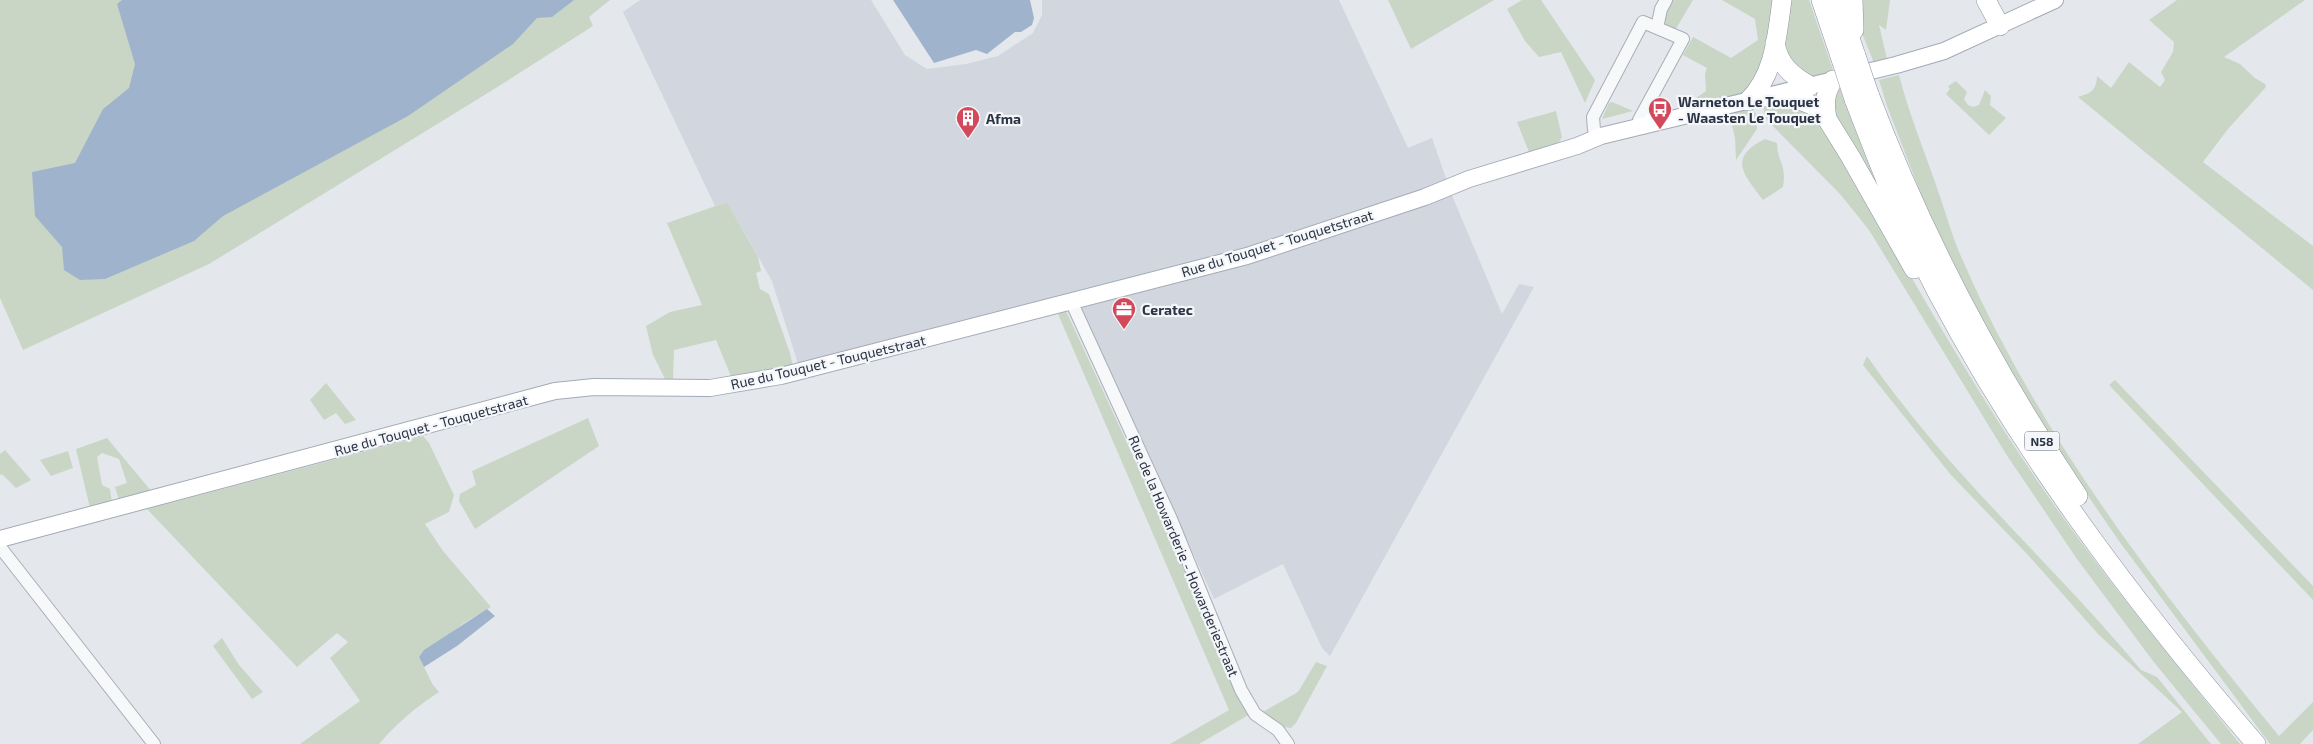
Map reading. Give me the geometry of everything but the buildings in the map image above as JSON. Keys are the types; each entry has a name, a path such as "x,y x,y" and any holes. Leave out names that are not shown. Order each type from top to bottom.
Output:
{"highway":[{"path":"1782,0 1775,43 1757,99 1798,99 1812,105 1827,118 1945,322 1960,334"},
{"name":"N58","path":"1821,0 1849,59 1904,222 1935,288 1960,334 2037,460 2138,600 2194,671 2257,744"},
{"name":"N58","path":"1837,0 1849,59"},
{"path":"1849,59 1853,0"},
{"path":"1986,0 2006,23"},
{"path":"1997,0 2006,23"},
{"path":"1775,43 1780,59 1786,69 1810,86"},
{"path":"1827,118 1825,98 1827,89 1833,80"},
{"name":"N58","path":"1862,97 1960,300 2005,382 2104,535 2257,744"}],"main road":[{"name":"Rue du Touquet - Touquetstraat","path":"1598,133 1660,123 1944,51 2055,0"},
{"name":"Rue du Touquet - Touquetstraat","path":"0,540 555,391 594,387 693,389 755,382 1247,256 1425,197 1469,179 1558,151 1620,122 1639,120 1660,123"}],"street":[{"path":"1658,28 1661,9 1666,0"},
{"path":"1598,133 1593,117 1643,22 1683,39 1639,120"},
{"name":"Rue de la Howarderie - Howarderiestraat","path":"1071,301 1171,519 1242,690 1255,714 1278,730 1288,744"},
{"path":"0,547 154,744"}],"shaded area":[{"path":"640,0 871,0 905,55 927,69 966,64 998,56 1033,33 1042,15 1042,0 1339,0 1408,148 1432,138 1451,193 1502,314 1519,284 1534,287 1330,656 1322,648 1283,564 1214,599 1075,296 799,367 772,281 727,202 715,206 623,12"}],"green space":[{"path":"0,0 610,0 589,17 593,26 491,91 209,264 23,350 0,298"},
{"path":"1388,0 1494,0 1411,49"},
{"path":"1522,0 1541,0 1595,80 1585,103 1561,52 1539,57 1525,41 1507,9"},
{"path":"1672,0 1693,0 1674,32 1661,26"},
{"path":"1722,0 1776,0 1770,45 1749,94 1702,104 1696,98 1706,91 1705,74 1707,68 1683,55 1693,37 1731,58 1758,40 1755,19"},
{"path":"1785,0 1809,0 1834,73 1805,80 1779,42"},
{"path":"1856,0 1890,0 1886,30 1879,25 1887,59 1874,63 1858,23"},
{"path":"2177,0 2305,0 2224,57 2240,64 2255,78 2265,84 2266,87 2228,129 2203,162 2313,246 2313,290 2078,97 2092,91 2097,76 2111,88 2129,62 2160,87 2165,80 2161,72 2173,52 2174,42 2149,20"},
{"path":"1899,75 1959,252 1994,326 2028,389 2065,450 2146,568 2189,625 2279,736 2313,702 2313,730 2300,744 2270,744 2119,541 2075,477 2009,373 1936,233 1887,106 1879,80"},
{"path":"1956,81 1967,92 1964,99 1968,105 1973,107 1979,105 1985,90 1991,96 1990,105 2006,118 1989,135 1946,94 1950,89 1948,86"},
{"path":"1840,89 1876,180 1911,258 1836,124 1832,91"},
{"path":"1612,102 1633,111 1602,119 1609,103"},
{"path":"1774,104 1804,108 1821,119 1931,312 2019,453 2072,531 2240,744 2221,744 2153,661 2077,559 2006,454 1869,230 1840,194 1765,118 1763,106"},
{"path":"1751,108 1756,114 1757,129 1736,160 1735,138 1729,113"},
{"path":"1556,111 1562,137 1557,145 1529,152 1517,122"},
{"path":"1765,139 1777,143 1784,179 1783,187 1763,200 1745,175 1742,160 1753,146"},
{"path":"727,202 758,257 761,271 756,273 760,289 769,294 790,353 793,367 733,381 716,340 674,350 673,380 666,381 653,355 646,326 670,312 702,305 667,223"},
{"path":"1066,311 1252,713 1199,744 1170,744 1229,710 1058,314"},
{"path":"1867,356 1898,398 1965,478 2072,592 2141,670 2157,677 2211,744 2138,744 2182,712 2098,634 2028,555 1951,475 1863,365"},
{"path":"2115,380 2313,586 2313,600 2109,385"},
{"path":"326,383 356,420 345,424 336,413 324,420 310,400"},
{"path":"588,418 599,446 475,529 459,501 460,494 476,485 472,471"},
{"path":"423,436 429,443 454,495 449,512 425,524 443,551 491,607 464,623 419,657 433,685 439,692 392,729 379,744 300,744 360,701 330,658 348,642 337,633 297,667 147,509"},
{"path":"107,438 152,492 120,503 115,487 127,483 119,459 102,453 97,457 102,485 110,489 112,502 90,508 76,449"},
{"path":"5,450 31,480 16,488 2,474 0,475 0,454"},
{"path":"68,451 73,468 51,476 40,460"},
{"path":"222,638 239,665 263,692 252,699 213,646"},
{"path":"1316,662 1327,666 1296,723 1291,728 1278,726 1259,714 1298,692"}],"water":[{"path":"122,0 574,0 552,17 537,18 513,44 408,116 223,216 194,241 105,279 80,280 64,270 62,247 35,216 32,172 75,163 103,109 129,88 135,64 117,4"},
{"path":"893,0 1030,0 1034,18 1032,25 1021,32 1015,32 987,54 976,50 934,63"},
{"path":"487,609 495,616 457,646 424,667 419,657 424,650"}],"place":[{"name":"Warneton Le Touquet - Waasten Le Touquet","path":"1660,130"},
{"name":"Afma","path":"968,139"},
{"name":"Ceratec","path":"1124,330"}]}
